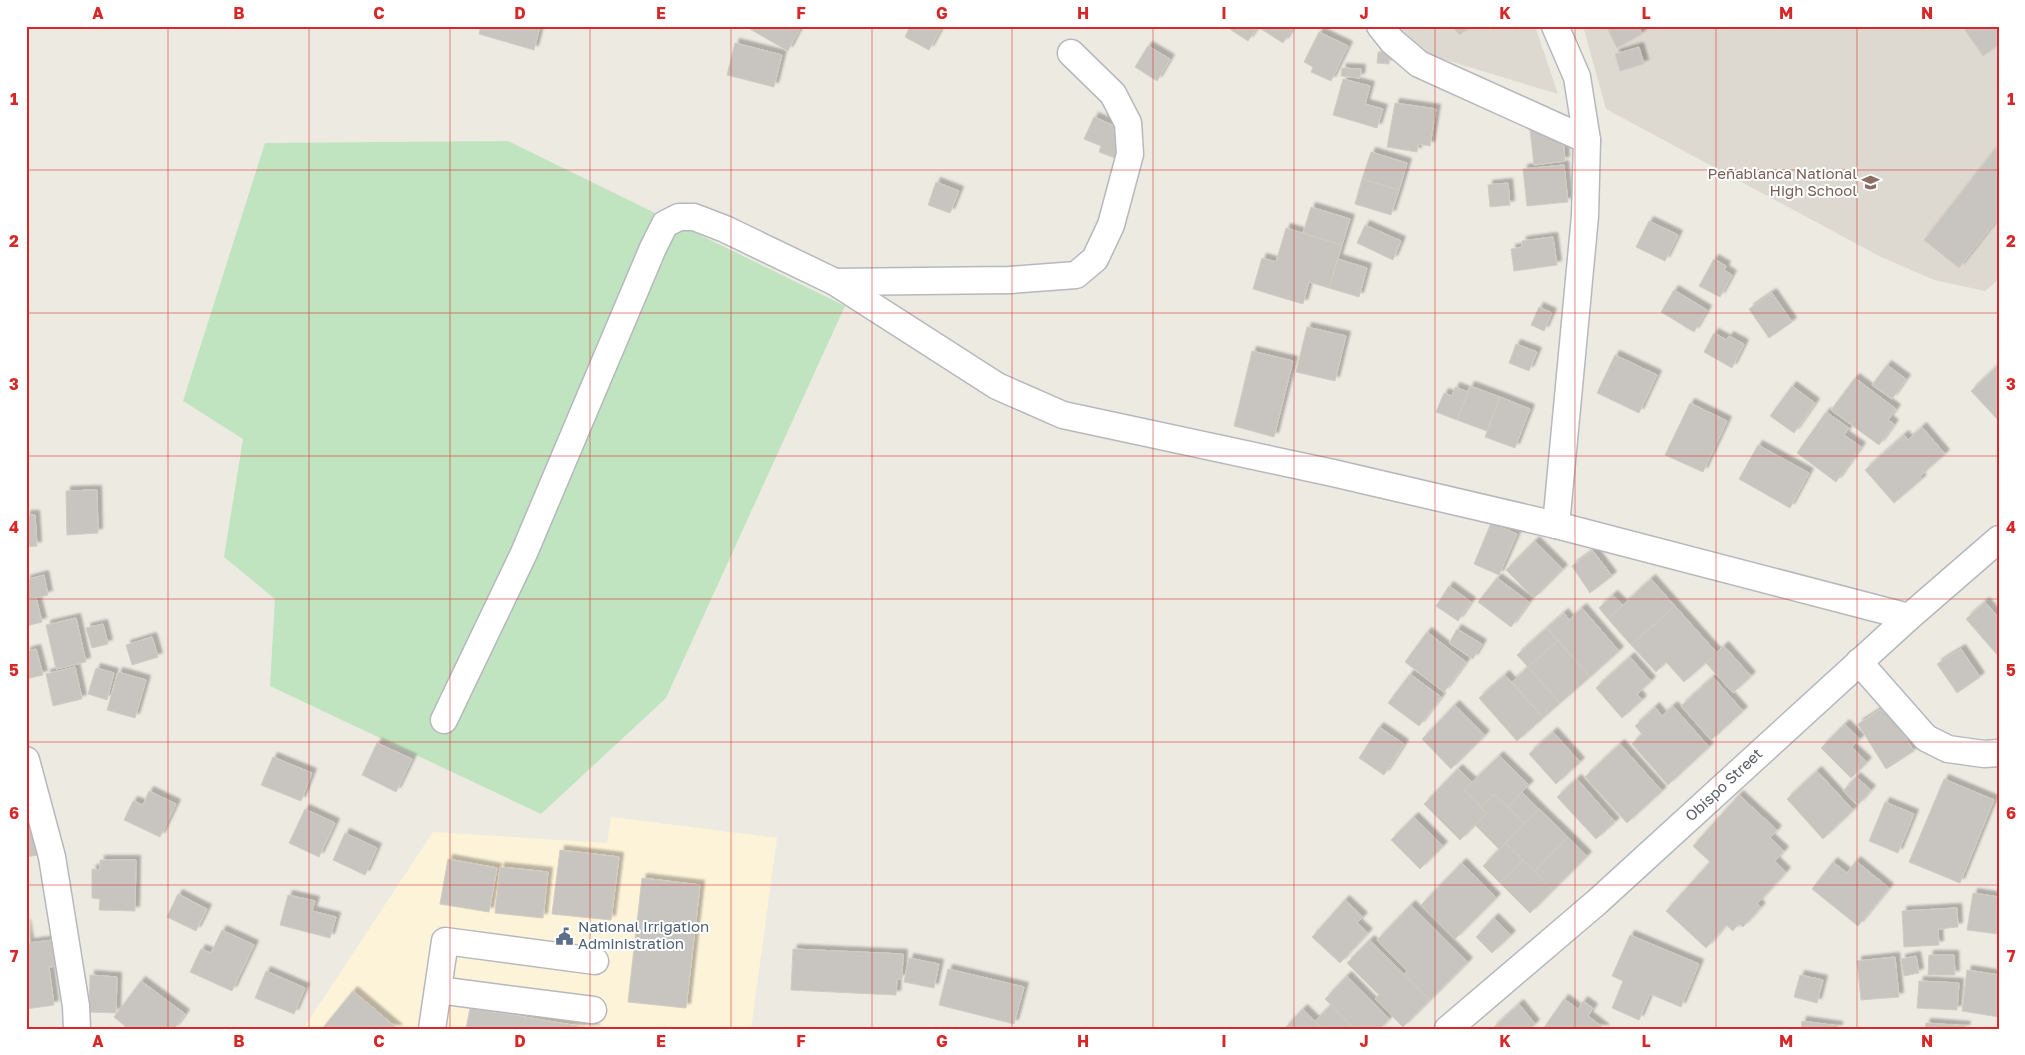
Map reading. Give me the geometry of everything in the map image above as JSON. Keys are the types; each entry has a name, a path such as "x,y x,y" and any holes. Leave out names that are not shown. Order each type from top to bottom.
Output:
{"street":[{"path":"1380,26 1392,41 1419,64 1586,140"},
{"path":"1554,26 1577,77 1586,140 1585,216 1556,525"},
{"path":"835,282 1010,280 1076,275 1095,260 1111,225 1130,154 1128,123 1113,94 1071,53"},
{"path":"444,720 524,553 653,248 665,224 679,217 694,217 724,229 835,282 997,386 1063,415 1334,473 1556,525 1909,617"},
{"name":"Obispo Street","path":"1448,1029 1597,902 1859,662 1999,539"},
{"path":"1859,662 1926,738 1948,749 1984,754 1999,753"},
{"path":"26,760 52,857 76,1006 77,1029"},
{"path":"432,1029 446,941 595,961"},
{"path":"438,990 593,1010"}],"shaded area":[{"path":"1388,26 1535,26 1558,94 1406,48"},
{"name":"Peñablanca National High School","path":"1583,26 1999,26 1999,279 1985,291 1934,280 1879,256 1606,109"},
{"name":"National Irrigation Administration","path":"611,817 777,838 751,1029 303,1029 433,832 607,843"}],"green space":[{"path":"508,141 845,306 666,698 541,814 270,686 275,599 224,557 243,439 183,401 265,143"}],"building":[{"path":"481,26 540,26 534,50 479,34"},
{"path":"752,26 801,26 788,51 750,29"},
{"path":"910,26 937,26 941,28 929,50 905,37"},
{"path":"1225,26 1258,26 1248,41"},
{"path":"1263,26 1294,26 1283,43 1261,29"},
{"path":"1451,26 1470,26 1460,35"},
{"path":"1606,26 1638,26 1642,34 1617,48"},
{"path":"1962,26 1999,26 1999,45 1983,56"},
{"path":"1319,32 1348,46 1331,81 1311,72 1313,67 1304,62"},
{"path":"735,43 782,55 774,87 727,75"},
{"path":"1148,46 1170,59 1157,81 1135,67"},
{"path":"1639,47 1644,64 1620,71 1615,54"},
{"path":"1378,52 1390,52 1389,64 1377,63"},
{"path":"1342,68 1361,69 1360,78 1341,76"},
{"path":"1343,79 1370,86 1365,104 1383,109 1377,128 1333,115"},
{"path":"1395,103 1436,109 1430,146 1418,144 1417,152 1387,147"},
{"path":"1094,117 1126,131 1115,158 1099,152 1101,146 1084,139"},
{"path":"1562,127 1565,161 1534,165 1530,130"},
{"path":"1999,144 1999,217 1959,268 1924,240"},
{"path":"1371,152 1407,163 1399,190 1362,179"},
{"path":"1564,165 1568,202 1527,206 1523,169"},
{"path":"1362,179 1399,190 1391,215 1355,204"},
{"path":"936,182 959,191 950,213 928,205"},
{"path":"1508,183 1510,205 1490,207 1488,185"},
{"path":"1311,207 1350,219 1342,245 1303,233"},
{"path":"1649,221 1678,235 1665,261 1636,247"},
{"path":"1365,225 1401,241 1393,260 1357,243"},
{"path":"1286,228 1342,245 1329,288 1309,282 1303,304 1253,289 1262,258 1276,262"},
{"path":"1553,237 1557,265 1514,271 1511,249 1522,247 1522,241"},
{"path":"1338,259 1367,268 1359,297 1329,288"},
{"path":"1714,259 1726,266 1724,270 1732,275 1720,297 1699,286"},
{"path":"1674,290 1707,310 1694,332 1661,312"},
{"path":"1772,293 1792,322 1769,338 1749,309"},
{"path":"1539,307 1552,313 1544,331 1531,325"},
{"path":"1307,327 1346,336 1335,381 1296,372"},
{"path":"1714,333 1727,340 1729,336 1744,344 1732,368 1704,352"},
{"path":"1516,344 1537,352 1529,371 1509,363"},
{"path":"1252,351 1293,361 1274,437 1234,426"},
{"path":"1615,355 1657,375 1639,413 1597,393"},
{"path":"1999,364 1999,421 1971,391"},
{"path":"1887,365 1906,379 1892,399 1872,385"},
{"path":"1855,378 1896,409 1888,420 1894,424 1879,445 1831,410"},
{"path":"1470,386 1500,397 1487,431 1457,420"},
{"path":"1792,386 1815,403 1794,433 1770,416"},
{"path":"1455,387 1468,392 1457,420 1436,412 1444,393 1452,396"},
{"path":"1500,397 1530,409 1515,448 1485,437"},
{"path":"1690,403 1727,421 1703,472 1665,455"},
{"path":"1826,412 1849,428 1844,435 1861,447 1836,482 1797,453"},
{"path":"1922,427 1945,454 1919,477 1922,479 1894,503 1865,470 1904,435 1908,440"},
{"path":"1758,445 1809,473 1790,508 1739,479"},
{"path":"97,490 98,533 67,535 66,491"},
{"path":"26,515 35,515 37,546 26,547"},
{"path":"1491,523 1517,534 1499,575 1474,564"},
{"path":"1535,541 1563,569 1534,598 1506,570"},
{"path":"1593,551 1612,576 1590,593 1572,566"},
{"path":"44,575 48,595 26,600 26,580"},
{"path":"1497,578 1529,602 1511,627 1478,602"},
{"path":"1651,579 1675,606 1631,645 1608,619"},
{"path":"1449,586 1471,602 1458,621 1436,606"},
{"path":"1613,595 1623,605 1608,619 1599,608"},
{"path":"36,598 42,622 26,626 26,600"},
{"path":"1985,602 1999,618 1999,657 1966,619"},
{"path":"1675,606 1717,653 1684,682 1666,662 1656,672 1631,645"},
{"path":"1582,608 1619,651 1590,677 1547,628 1564,613 1569,620"},
{"path":"76,618 86,662 56,669 46,625"},
{"path":"103,624 108,644 92,648 86,628"},
{"path":"1547,628 1558,641 1528,667 1517,655"},
{"path":"1457,629 1482,644 1473,659 1449,643"},
{"path":"1427,632 1466,662 1444,692 1405,662"},
{"path":"152,637 158,657 132,665 126,645"},
{"path":"1558,641 1590,677 1560,703 1528,667"},
{"path":"1724,646 1751,676 1733,693 1706,663"},
{"path":"36,649 43,675 26,679 26,652"},
{"path":"1961,649 1980,677 1957,693 1937,664"},
{"path":"1630,657 1651,681 1637,694 1642,700 1622,718 1596,688"},
{"path":"75,667 82,699 53,706 46,674"},
{"path":"1528,667 1560,703 1543,718 1512,682"},
{"path":"96,668 114,673 107,700 88,694"},
{"path":"118,672 146,680 135,718 107,710"},
{"path":"1410,674 1441,697 1419,726 1388,703"},
{"path":"1505,675 1543,718 1517,741 1479,698"},
{"path":"1713,677 1743,711 1711,740 1681,706"},
{"path":"1455,705 1485,735 1451,769 1422,739"},
{"path":"1673,706 1709,747 1668,785 1632,744 1642,734 1635,726 1655,707 1662,716"},
{"path":"1886,706 1914,751 1886,769 1858,724"},
{"path":"1845,724 1860,739 1851,747 1867,762 1851,778 1821,748"},
{"path":"1379,727 1404,744 1384,775 1359,758"},
{"path":"1553,732 1580,762 1556,784 1529,754"},
{"path":"377,743 412,759 396,792 362,775"},
{"path":"1620,744 1662,791 1627,823 1585,777"},
{"path":"1499,756 1529,785 1507,807 1494,794 1481,808 1464,790"},
{"path":"273,757 312,773 301,801 261,785"},
{"path":"1458,769 1472,782 1464,790 1487,813 1460,840 1424,804"},
{"path":"1817,771 1853,810 1823,839 1787,799"},
{"path":"1856,777 1871,790 1858,805 1843,791"},
{"path":"1577,779 1615,822 1596,839 1557,797"},
{"path":"1944,779 1994,800 1960,883 1909,862"},
{"path":"149,791 176,804 160,837 124,820 133,801 143,805"},
{"path":"1522,792 1539,809 1525,824 1507,807"},
{"path":"1494,794 1525,824 1499,849 1475,825 1487,813 1481,808"},
{"path":"1739,795 1777,830 1770,838 1784,851 1775,861 1786,872 1757,904 1761,907 1743,927 1738,924 1733,931 1726,925 1706,948 1666,911 1710,862 1693,846"},
{"path":"1885,802 1914,814 1898,853 1869,841"},
{"path":"305,809 335,823 319,857 289,843"},
{"path":"1539,809 1568,837 1534,872 1505,843"},
{"path":"37,816 44,854 26,857 26,819"},
{"path":"1414,817 1443,846 1420,869 1391,840"},
{"path":"345,833 377,848 365,875 333,860"},
{"path":"1568,837 1587,856 1553,890 1534,872"},
{"path":"1505,843 1523,860 1500,883 1483,866"},
{"path":"560,850 619,857 611,920 552,914"},
{"path":"448,859 497,868 489,912 440,904"},
{"path":"100,860 136,860 135,911 99,910 100,899 92,898 92,869 100,870"},
{"path":"1523,860 1553,890 1530,913 1500,883"},
{"path":"1856,861 1889,888 1858,926 1812,889 1833,862 1847,873"},
{"path":"1462,863 1496,898 1455,939 1421,905"},
{"path":"500,867 548,872 543,918 495,913"},
{"path":"642,878 700,885 686,1008 628,1002"},
{"path":"1973,893 1999,897 1998,934 1967,930"},
{"path":"178,894 207,909 196,931 167,917"},
{"path":"288,895 315,901 312,911 336,917 330,938 280,925"},
{"path":"1345,900 1363,917 1357,923 1368,933 1340,963 1312,937"},
{"path":"1411,905 1468,962 1430,1000 1404,975 1407,971 1377,940"},
{"path":"1957,908 1958,927 1938,929 1939,945 1904,947 1902,911"},
{"path":"1494,918 1511,935 1492,953 1476,937"},
{"path":"26,924 29,943 61,939 64,965 49,967 54,1005 26,1009"},
{"path":"222,930 254,945 232,991 190,972 201,949 211,953"},
{"path":"1630,935 1699,964 1681,1007 1650,994 1639,1020 1612,1008 1623,981 1612,976"},
{"path":"1370,940 1430,1000 1403,1027 1375,999 1379,995 1347,963"},
{"path":"793,949 903,954 902,979 897,979 896,995 791,990"},
{"path":"1929,955 1954,955 1955,975 1928,975"},
{"path":"1916,956 1919,973 1904,976 1901,959"},
{"path":"1895,957 1899,997 1861,1000 1857,961"},
{"path":"909,958 939,964 934,988 904,982"},
{"path":"948,969 1024,987 1014,1024 939,1005"},
{"path":"1967,970 1999,975 1999,1017 1962,1011"},
{"path":"266,971 305,988 294,1014 255,998"},
{"path":"90,975 117,977 116,1013 89,1012"},
{"path":"1800,975 1823,980 1817,1003 1794,997"},
{"path":"1347,976 1389,1019 1380,1029 1355,1029 1325,999"},
{"path":"141,981 185,1014 174,1029 123,1029 125,1026 114,1017"},
{"path":"1919,981 1959,983 1957,1010 1917,1008"},
{"path":"353,991 398,1029 322,1029"},
{"path":"1564,999 1578,1009 1583,1001 1593,1008 1588,1016 1605,1029 1543,1029"},
{"path":"1519,1004 1535,1024 1530,1029 1492,1029"},
{"path":"1331,1005 1355,1029 1323,1029 1315,1021"},
{"path":"470,1008 596,1029 466,1029"},
{"path":"1303,1009 1323,1029 1284,1029"},
{"path":"1802,1021 1838,1026 1838,1029 1801,1029"},
{"path":"1926,1023 1966,1026 1965,1029 1925,1029"}],"place":[{"name":"Peñablanca National High School","path":"1871,183"},
{"name":"National Irrigation Administration","path":"564,936"}]}
